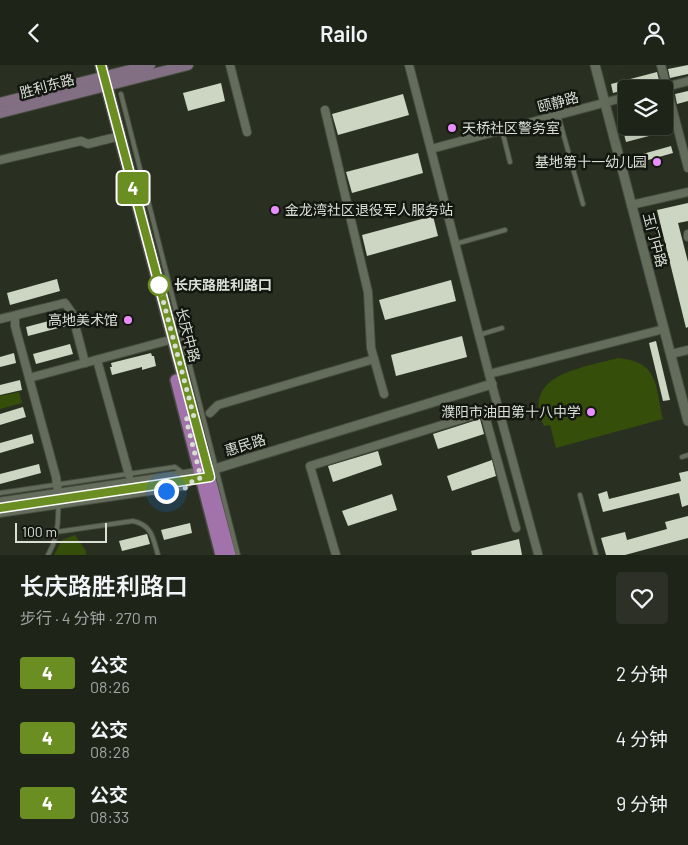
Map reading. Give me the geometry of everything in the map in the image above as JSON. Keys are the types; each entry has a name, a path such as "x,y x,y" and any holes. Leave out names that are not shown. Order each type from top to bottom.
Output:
{"main road":[{"name":"长庆中路","path":"93,65 101,82 198,416 205,474 221,555"},
{"name":"长庆中路","path":"101,65 101,82 112,138 166,341 198,416"},
{"name":"胜利东路","path":"0,113 150,65"},
{"name":"胜利东路","path":"0,103 188,65"},
{"name":"长庆中路","path":"205,474 230,555"}],"street":[{"path":"230,65 247,132"},
{"path":"409,65 538,554"},
{"name":"玉门中路","path":"595,65 688,421"},
{"path":"661,65 662,80"},
{"path":"673,85 688,81"},
{"name":"颐静路","path":"430,149 618,99"},
{"path":"325,110 368,292 371,348 384,394"},
{"path":"673,121 688,167"},
{"path":"0,160 81,141 88,144 112,138"},
{"path":"631,205 688,191"},
{"path":"0,319 65,303 72,313 85,363"},
{"path":"18,315 15,317 15,326 58,496"},
{"path":"489,374 664,329"},
{"path":"29,378 166,341"},
{"path":"670,355 688,350"},
{"path":"198,416 218,405 374,359"},
{"path":"97,360 129,475"},
{"name":"惠民路","path":"0,502 58,496 205,474 492,384"},
{"path":"336,555 310,466 484,412 516,528"},
{"name":"惠民路","path":"0,508 58,496 185,475 205,474"}],"lane":[{"path":"121,94 198,416"},
{"path":"558,115 583,204"},
{"path":"502,130 510,162"},
{"path":"455,244 505,229"},
{"path":"479,335 502,328"},
{"path":"682,457 688,455"},
{"path":"0,515 129,475 175,467 185,475"},
{"path":"205,474 238,555"},
{"path":"0,493 58,496"},
{"path":"580,495 596,555"},
{"path":"48,555 53,546 56,531 58,496"},
{"path":"56,531 133,521 142,523 149,529 158,555"}],"green space":[{"path":"618,358 632,360 649,370 656,386 663,419 556,448 550,425 544,426 539,409 541,395 548,384 559,376 573,370"},
{"path":"19,392 22,403 0,409 0,396"},
{"path":"75,535 86,551 86,555 54,555 62,540"}],"building":[{"path":"688,65 688,74 670,78 668,69"},
{"path":"657,72 659,80 626,80"},
{"path":"618,82 618,92 613,93 611,84"},
{"path":"221,83 225,101 188,111 183,93"},
{"path":"688,91 688,101 677,104 675,94"},
{"path":"403,94 409,115 338,135 332,114"},
{"path":"624,135 653,135 626,142"},
{"path":"671,146 673,153 634,164 632,157"},
{"path":"418,153 423,173 352,193 346,172"},
{"path":"688,203 688,221 678,223 688,262 688,327 686,328 657,210"},
{"path":"433,216 438,236 367,256 362,235"},
{"path":"57,279 60,291 10,305 7,293"},
{"path":"451,280 456,301 385,320 379,300"},
{"path":"64,317 66,326 28,336 26,327"},
{"path":"462,336 467,357 396,376 391,355"},
{"path":"656,341 670,400 663,401 649,343"},
{"path":"70,344 73,354 36,364 33,354"},
{"path":"14,353 16,363 0,367 0,357"},
{"path":"151,353 154,356 156,366 142,370 142,367 112,375 111,363"},
{"path":"20,380 22,390 0,395 0,385"},
{"path":"23,407 26,417 0,425 0,414"},
{"path":"480,419 484,434 438,449 433,434"},
{"path":"32,434 34,443 0,453 0,443"},
{"path":"378,451 382,465 333,482 328,466"},
{"path":"492,460 496,476 452,491 447,476"},
{"path":"39,464 41,473 0,484 0,474"},
{"path":"688,471 688,505 682,507 679,493 603,512 598,494 607,491 609,499 681,481 679,473"},
{"path":"392,494 397,510 348,526 342,511"},
{"path":"688,516 688,538 625,555 606,555 601,538 625,532 627,540 667,529 665,522"},
{"path":"190,523 192,533 164,540 161,530"},
{"path":"147,534 150,544 122,551 119,541"},
{"path":"519,539 522,555 472,555 471,551"}],"bus line":[{"name":"4","path":"0,508 210,477 101,65"}],"place":[{"name":"天桥社区警务室","path":"452,128"},
{"name":"基地第十一幼儿园","path":"657,162"},
{"name":"金龙湾社区退役军人服务站","path":"275,210"},
{"name":"长庆路胜利路口","path":"159,285"},
{"name":"高地美术馆","path":"128,320"},
{"name":"濮阳市油田第十八中学","path":"591,412"}],"route":[{"path":"159,285 194,417 186,419 201,478 195,479 184,489 166,491"}]}
